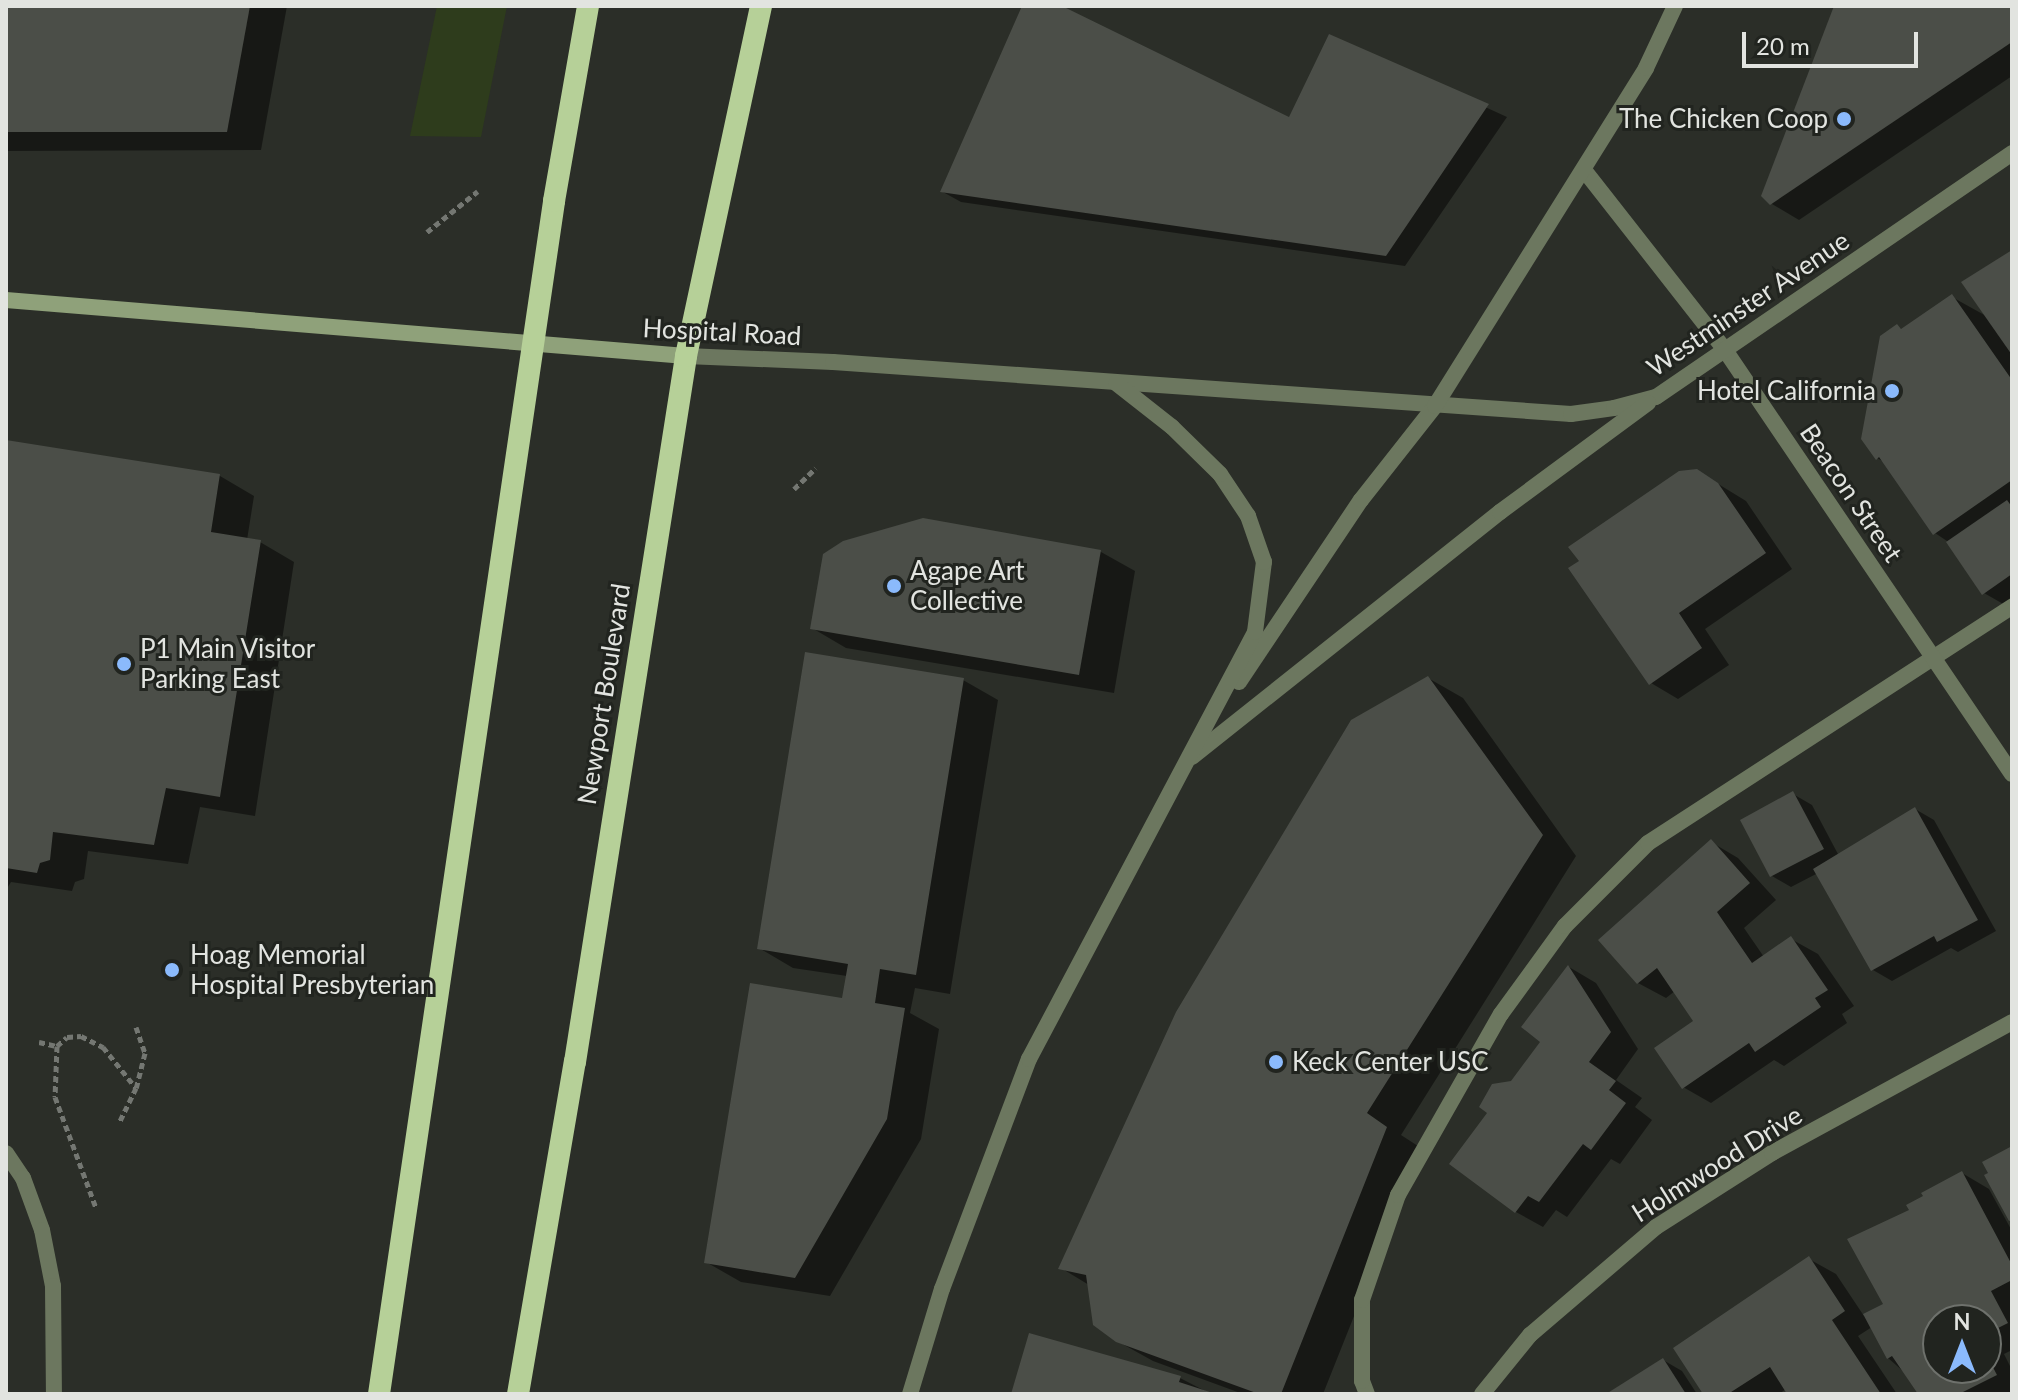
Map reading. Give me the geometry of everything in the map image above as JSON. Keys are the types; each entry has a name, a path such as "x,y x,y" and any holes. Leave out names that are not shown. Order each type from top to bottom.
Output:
{"highway":[{"path":"379,1394 533,345 588,6"},
{"name":"Newport Boulevard","path":"518,1394 575,1062 686,356 761,6"}],"main road":[{"name":"Hospital Road","path":"6,300 686,356"}],"street":[{"path":"1185,763 1361,500 1435,406 1646,68 1675,6"},
{"name":"Westminster Avenue","path":"1435,406 1571,414 1656,397 2012,153"},
{"name":"Beacon Street","path":"1584,170 1725,350 2012,774"},
{"name":"Hospital Road","path":"686,356 833,362 1435,406"},
{"path":"910,1394 942,1289 1029,1059 1255,632 1264,562 1248,516 1220,474 1172,427 1115,382"},
{"path":"1185,763 1500,512 1656,397"},
{"path":"1367,1394 1362,1381 1362,1300 1398,1195 1501,1014 1565,926 1648,843 2012,607"},
{"name":"Holmwood Drive","path":"1482,1394 1530,1335 1656,1227 1772,1153 2012,1022"},
{"path":"6,1153 23,1178 42,1230 53,1286 54,1394"}],"path":[{"path":"427,232 478,191"},
{"path":"794,489 816,468"},
{"path":"119,1123 136,1088 145,1053 136,1027"},
{"path":"96,1208 55,1097 57,1046 67,1037 81,1036 103,1047 136,1088"},
{"path":"39,1042 57,1046"}],"green space":[{"path":"437,6 507,6 481,137 410,136"}],"building":[{"path":"6,6 250,6 227,132 6,132"},
{"path":"1022,6 1062,6 1289,117 1329,34 1489,104 1386,256 940,192"},
{"name":"The Chicken Coop","path":"1834,6 2012,6 2012,42 1770,205 1761,196"},
{"path":"2012,250 2012,355 1961,282"},
{"path":"1952,294 2012,380 2012,480 1933,535 1879,457 1876,460 1861,439 1880,336 1897,324 1901,329"},
{"name":"P1 Main Visitor Parking East","path":"6,440 220,474 211,532 261,540 220,797 166,788 154,845 53,832 50,860 40,863 37,873 6,868"},
{"path":"1697,469 1718,483 1766,553 1679,613 1702,648 1649,685 1568,568 1579,561 1568,547 1679,471"},
{"path":"2007,500 2012,507 2012,574 1982,595 1946,542"},
{"path":"923,518 1101,550 1079,675 810,629 823,554 843,541"},
{"path":"805,652 964,678 916,975 880,969 875,1003 905,1008 887,1119 795,1278 704,1263 750,983 842,998 848,964 757,949"},
{"name":"Keck Center USC","path":"1428,676 1543,835 1367,1113 1387,1127 1281,1394 1259,1394 1116,1342 1093,1325 1086,1275 1058,1269 1176,1012 1351,720"},
{"path":"1793,791 1824,849 1770,877 1740,820"},
{"path":"1915,807 1978,920 1937,942 1934,936 1871,971 1813,869"},
{"path":"1711,839 1750,883 1717,912 1752,963 1791,936 1828,990 1815,998 1821,1007 1755,1052 1749,1043 1682,1089 1654,1048 1693,1021 1657,968 1637,984 1598,940"},
{"path":"1568,965 1611,1032 1589,1062 1616,1081 1609,1090 1626,1103 1591,1150 1583,1144 1539,1202 1528,1196 1515,1213 1449,1164 1487,1113 1479,1107 1492,1084 1511,1081 1540,1042 1521,1027"},
{"path":"2012,1146 2012,1220 2009,1221 1984,1175 1988,1173 1982,1162"},
{"path":"1962,1171 2012,1265 2012,1280 1991,1291 1998,1304 1922,1304 1922,1384 1979,1384 1959,1394 1918,1394 1892,1356 1887,1359 1863,1314 1883,1304 1847,1239 1909,1210 1906,1205 1923,1196 1921,1193"},
{"path":"1809,1256 1845,1311 1832,1320 1881,1394 1787,1394 1770,1367 1728,1394 1703,1394 1673,1348"},
{"path":"2002,1312 2008,1323 2002,1326"},
{"path":"1029,1333 1181,1376 1179,1382 1216,1394 1011,1394"},
{"path":"1663,1358 1686,1394 1606,1394"}],"place":[{"name":"The Chicken Coop","path":"1844,119"},
{"name":"Hotel California","path":"1892,391"},
{"name":"Agape Art Collective","path":"894,586"},
{"name":"P1 Main Visitor Parking East","path":"124,664"},
{"name":"Hoag Memorial Hospital Presbyterian","path":"172,970"},
{"name":"Keck Center USC","path":"1276,1062"}]}
